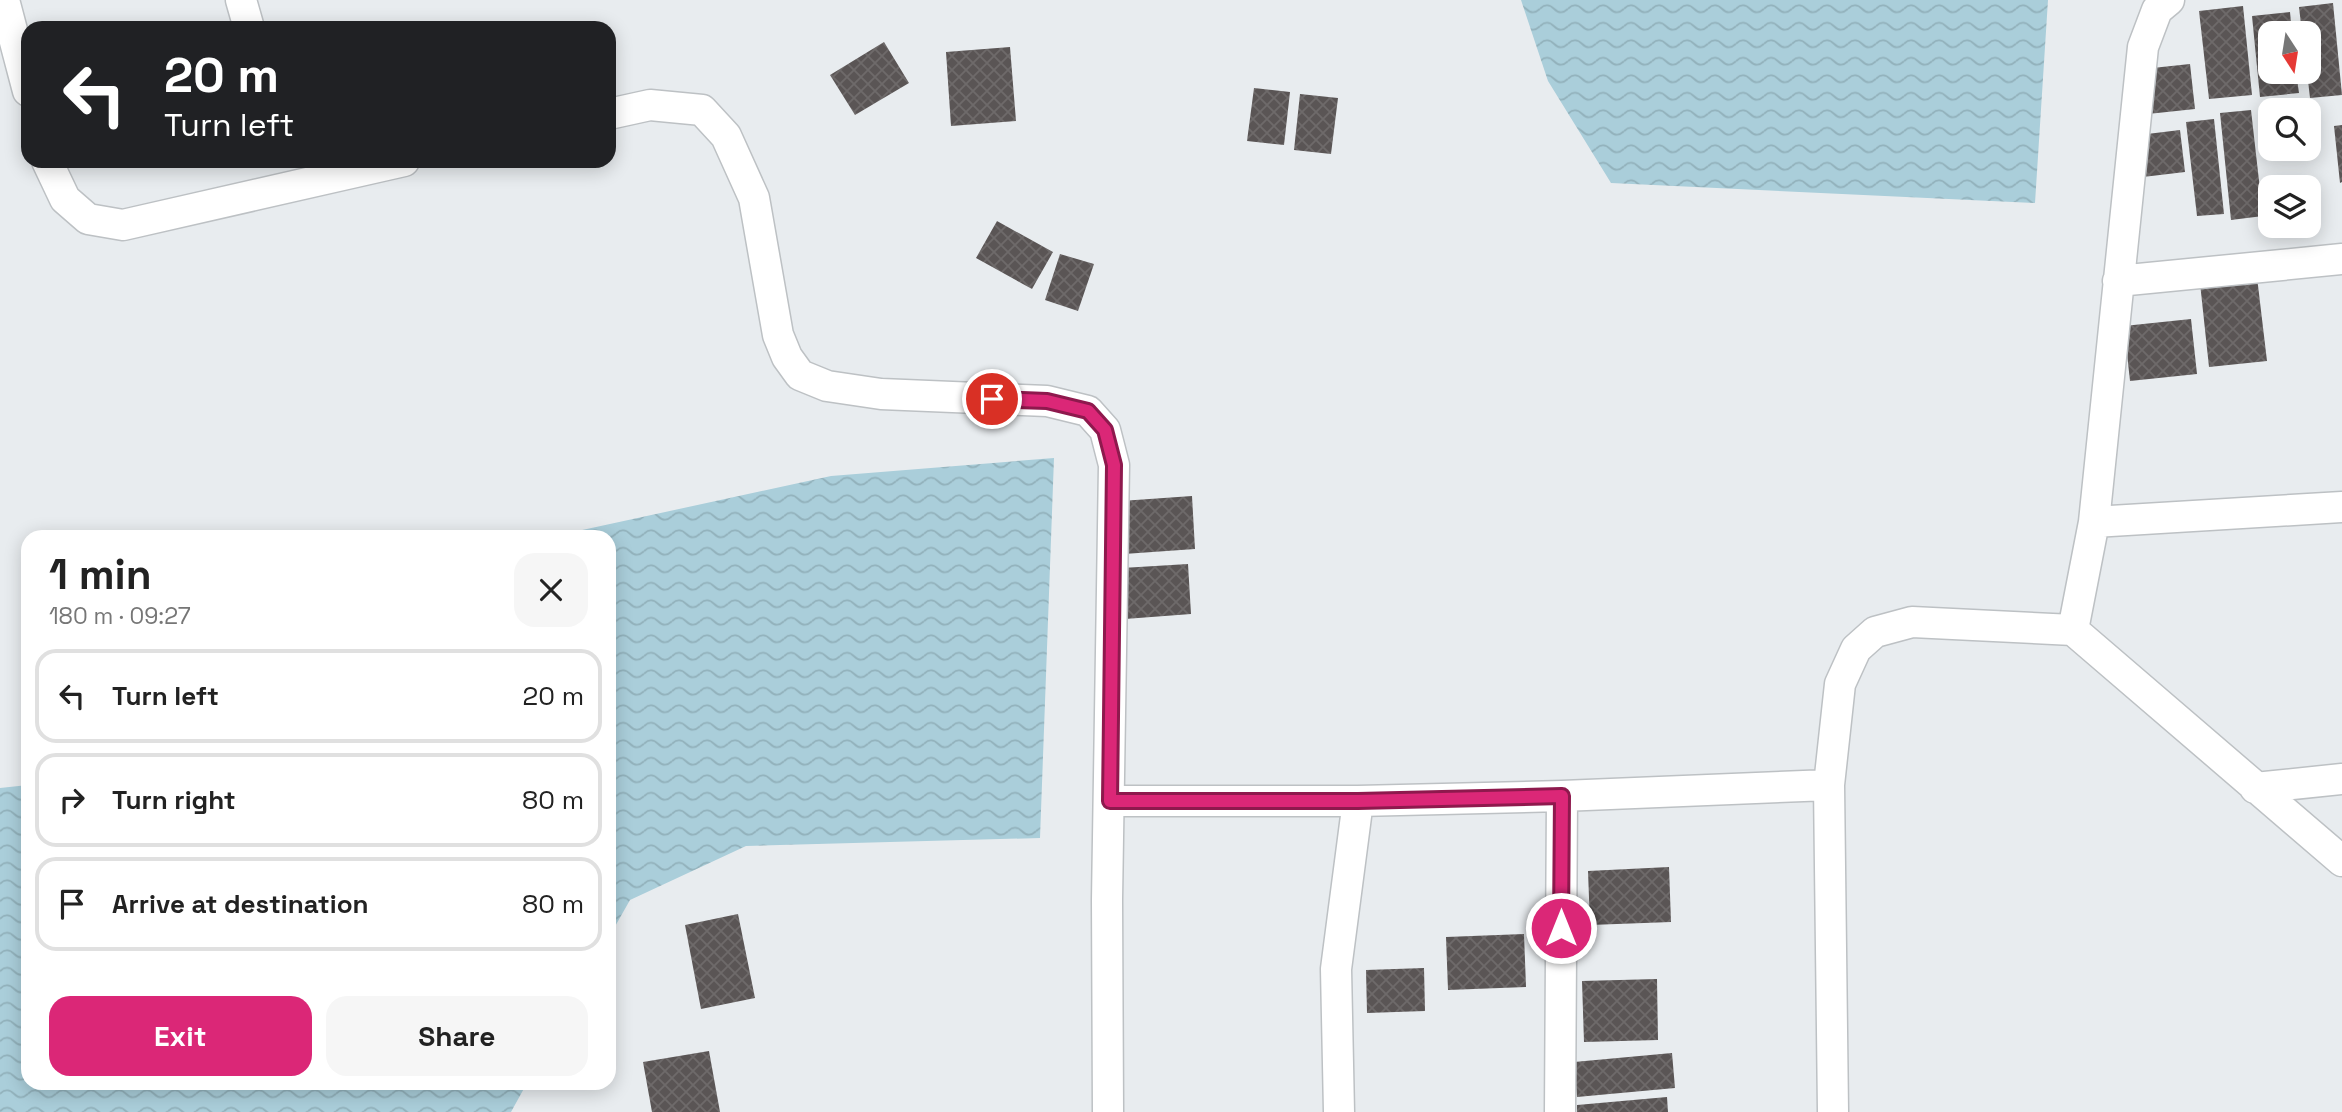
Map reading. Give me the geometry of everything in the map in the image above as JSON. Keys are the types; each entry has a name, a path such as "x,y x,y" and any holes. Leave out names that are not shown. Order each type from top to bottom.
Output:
{"street":[{"path":"4,0 21,64"},
{"path":"241,0 247,21"},
{"path":"2073,630 2094,522 2143,47 2161,3"},
{"path":"616,112 650,105 702,110 726,136 754,198 778,335 787,356 800,375 827,386 881,394 1047,401 1088,411 1105,430 1114,465 1107,900 1108,1112"},
{"path":"50,168 65,199 88,219 123,225 289,174 342,168"},
{"path":"2118,281 2342,258"},
{"path":"2094,522 2342,507"},
{"path":"1832,1112 1829,785 1840,684 1856,649 1875,632 1912,622 2073,630 2342,860"},
{"path":"2255,788 2342,779"},
{"path":"1110,801 1358,801 1829,785"},
{"path":"1560,1112 1562,796"},
{"path":"1339,1112 1336,969 1358,801"}],"water":[{"path":"1521,0 2048,0 2035,203 1611,183 1548,81"},
{"path":"1054,458 1040,838 746,846 630,900 616,925 616,530 582,530 831,476"},
{"path":"21,786 21,1090 523,1090 511,1112 0,1112 0,788"}],"building":[{"path":"2333,3 2342,95 2310,98 2308,84 2321,84 2321,21 2301,21 2299,7"},
{"path":"2243,6 2252,95 2209,99 2199,11"},
{"path":"2290,12 2291,21 2258,21 2258,77 2252,16"},
{"path":"884,42 909,83 855,115 830,75"},
{"path":"1010,47 1016,121 951,126 946,52"},
{"path":"2190,64 2195,109 2148,114 2143,69"},
{"path":"2259,84 2298,84 2299,93 2260,97"},
{"path":"1254,88 1290,92 1284,145 1247,141"},
{"path":"1300,94 1338,98 1331,154 1294,150"},
{"path":"2251,110 2258,175 2258,217 2231,220 2220,113"},
{"path":"2214,119 2224,214 2197,216 2186,122"},
{"path":"2342,125 2342,182 2340,183 2334,126"},
{"path":"2180,130 2185,172 2143,177 2139,135"},
{"path":"997,221 1053,252 1032,289 976,258"},
{"path":"1060,254 1094,264 1078,311 1045,300"},
{"path":"2257,277 2267,361 2209,367 2200,283"},
{"path":"2191,319 2197,374 2130,381 2124,326"},
{"path":"1192,496 1195,549 1124,554 1121,501"},
{"path":"1188,564 1191,614 1125,619 1122,568"},
{"path":"1669,867 1671,922 1590,925 1588,871"},
{"path":"738,914 755,998 701,1009 685,925"},
{"path":"1524,934 1526,987 1448,990 1446,937"},
{"path":"1424,968 1425,1011 1367,1013 1366,970"},
{"path":"1657,979 1658,1040 1584,1042 1582,981"},
{"path":"709,1051 720,1112 652,1112 643,1062"},
{"path":"1672,1053 1675,1088 1577,1097 1574,1062"},
{"path":"1667,1097 1668,1112 1577,1112 1577,1105"}],"route":[{"path":"992,399 1047,401 1088,411 1105,430 1114,465 1110,801 1358,801 1562,796 1561,928"}]}
